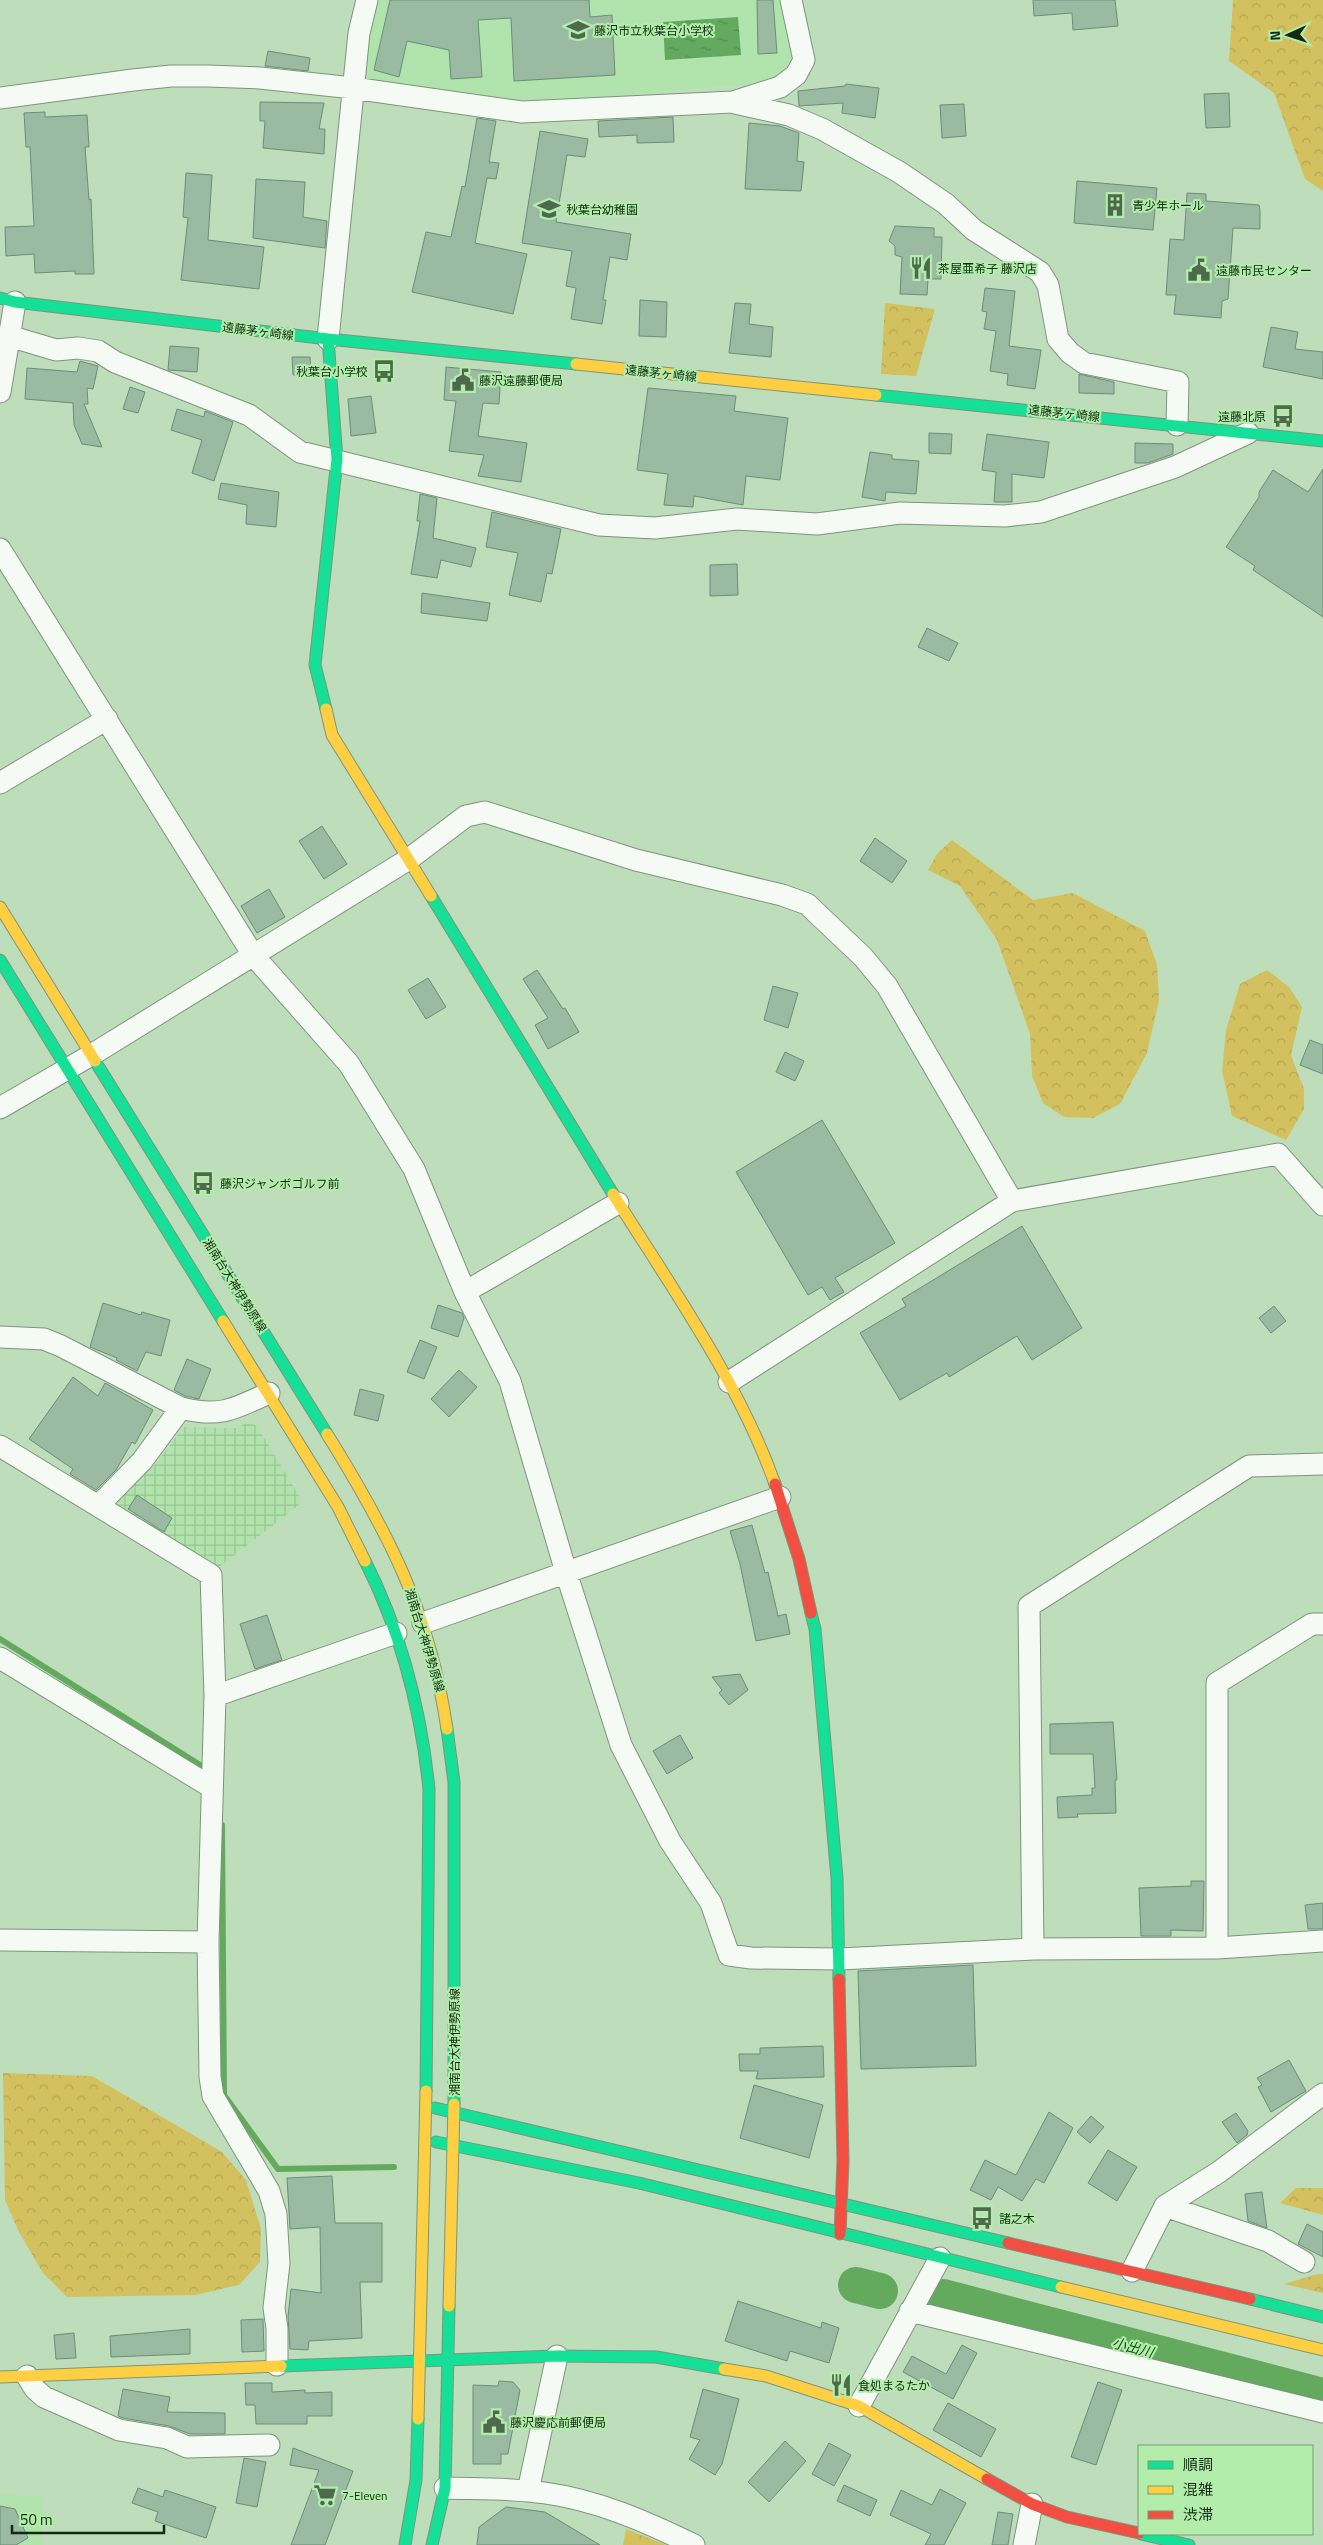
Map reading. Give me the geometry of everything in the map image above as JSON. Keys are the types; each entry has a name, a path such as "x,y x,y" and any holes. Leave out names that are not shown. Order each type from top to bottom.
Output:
{"street":[{"path":"366,0 359,33 328,339 337,459 315,665 332,735 729,1382 767,1461 780,1497 799,1559 815,1629 837,1878 840,1959 843,2206 840,2234"},
{"path":"0,98 171,76 260,78 353,88 522,112 733,102 780,87 796,75 804,60 791,0"},
{"path":"733,102 789,115 830,134 899,172 946,204 974,230 1040,272 1048,285 1058,339 1070,353 1084,362 1178,382 1177,425"},
{"path":"0,392 9,336 8,300"},
{"name":"遠藤茅ヶ崎線","path":"8,300 328,339 1323,441"},
{"path":"9,336 56,350 78,348 98,351 116,362 249,415 300,452 337,459 599,525 655,528 737,519 817,524 900,513 1005,516 1041,512 1175,467 1248,433"},
{"path":"0,549 253,955 349,1064 414,1169 465,1292 510,1381 566,1572 621,1745 670,1841 711,1903 730,1955 751,1958 840,1959 1032,1949 1217,1948 1323,1941"},
{"path":"0,783 107,719"},
{"path":"0,1108 93,1054 409,859 466,816 484,812 636,860 782,895 807,904 863,957 887,986 1012,1201"},
{"name":"湘南台大神伊勢原線","path":"0,907 93,1054 364,1494 401,1565 441,1683 449,1730 454,1782 454,2111 446,2488 432,2545"},
{"path":"0,960 338,1507 373,1576 396,1632 413,1692 424,1739 428,1789 426,2140 416,2480 406,2545"},
{"path":"729,1382 1012,1201 1278,1154 1323,1205"},
{"path":"465,1292 618,1203"},
{"path":"0,1337 44,1339 181,1408 212,1413 233,1410 269,1393"},
{"path":"98,1506 142,1461 181,1408"},
{"path":"0,1446 211,1575 215,1696 208,1942 210,2077 214,2096 269,2191 276,2214 279,2263 274,2308 277,2328 277,2365"},
{"path":"1032,1949 1029,1606 1249,1466 1323,1464"},
{"path":"422,1623 780,1497"},
{"path":"1217,1948 1217,1683 1312,1624 1323,1624"},
{"path":"215,1696 396,1632"},
{"path":"0,1658 211,1787"},
{"path":"0,1940 208,1942"},
{"path":"1132,2271 1165,2206 1219,2172 1323,2094"},
{"path":"426,2107 454,2111 843,2206 1132,2271 1323,2317"},
{"path":"426,2140 638,2182 840,2234 1323,2350"},
{"path":"1165,2206 1268,2241 1304,2262"},
{"path":"859,2406 940,2258"},
{"path":"910,2311 1323,2412"},
{"path":"528,2491 557,2356"},
{"path":"0,2377 277,2365 449,2362 557,2356 656,2357 712,2365 766,2376 859,2406 1032,2504 1067,2517 1138,2534"},
{"path":"27,2376 35,2389 44,2397 119,2430 167,2438 187,2447 269,2445"},
{"path":"446,2488 547,2493 605,2508 648,2522 694,2545"},
{"path":"1024,2545 1032,2504"},
{"path":"1144,2535 1189,2545"}],"shaded area":[{"name":"藤沢市立秋葉台小学校","path":"375,0 780,0 791,60 786,68 773,77 755,84 582,98 498,100 361,79"},
{"path":"248,1422 257,1426 303,1502 219,1567 119,1511 118,1500 154,1466 184,1427 237,1428"},
{"path":"0,2494 43,2497 42,2545 0,2545"}],"green space":[{"path":"1233,0 1323,0 1323,191 1305,179 1274,93 1229,61"},
{"path":"885,303 935,309 916,376 881,374"},
{"path":"952,840 1033,900 1073,893 1145,931 1157,965 1159,1000 1147,1053 1120,1104 1093,1118 1064,1117 1043,1103 1032,1076 1030,1034 997,940 960,886 928,870 937,854"},
{"path":"1267,970 1289,987 1302,1007 1291,1055 1304,1089 1304,1109 1286,1140 1232,1116 1222,1071 1226,1030 1240,984"},
{"path":"3,2073 92,2076 222,2152 246,2180 261,2229 260,2262 239,2285 195,2295 67,2297 43,2273 19,2232 5,2200"},
{"path":"1296,2188 1323,2188 1323,2215 1280,2203"},
{"path":"1323,2274 1323,2293 1284,2284"},
{"path":"626,2529 666,2545 623,2545"}],"water":[{"path":"738,17 741,55 665,60 663,22"}],"building":[{"path":"390,0 589,0 590,17 612,15 615,75 514,81 511,18 478,20 482,77 451,79 449,50 407,41 399,77 374,70"},
{"path":"757,0 773,0 777,53 758,54"},
{"path":"1033,0 1115,0 1118,26 1073,30 1072,13 1034,16"},
{"path":"268,51 310,58 308,71 265,66"},
{"path":"846,84 879,88 875,118 842,113 843,103 799,106 798,91 845,86"},
{"path":"1229,93 1230,127 1206,128 1204,94"},
{"path":"260,102 324,103 319,129 325,129 324,154 263,148 265,121 260,121"},
{"path":"964,104 966,136 942,138 940,105"},
{"path":"45,112 45,117 87,115 89,147 85,147 89,200 91,199 94,274 75,274 75,271 35,273 34,254 6,256 5,227 34,226 30,147 26,147 24,113"},
{"path":"673,117 674,142 637,143 637,135 599,137 598,121"},
{"path":"477,118 496,121 489,162 499,163 496,179 487,178 475,243 527,254 513,314 412,292 426,232 451,237 462,186 465,187"},
{"path":"749,123 780,126 799,133 797,161 804,162 801,191 745,189"},
{"path":"540,131 588,139 585,157 567,155 556,222 631,234 627,260 610,257 603,300 606,300 602,324 571,319 576,288 566,286 572,251 522,243"},
{"path":"186,173 212,175 208,240 264,247 259,289 181,280 188,218 183,217"},
{"path":"256,179 305,182 303,217 327,221 325,248 253,238"},
{"name":"青少年ホール","path":"1077,181 1157,188 1153,230 1074,223"},
{"name":"遠藤市民センター","path":"1187,193 1206,194 1206,201 1259,205 1260,229 1233,228 1228,299 1222,301 1221,318 1174,314 1176,295 1166,295 1170,239 1184,240"},
{"name":"茶屋亜希子 藤沢店","path":"895,226 934,228 934,237 942,237 941,279 928,279 927,295 900,294 902,257 895,255 895,246 889,241"},
{"path":"985,288 1015,291 1009,346 1041,350 1035,389 1007,385 1008,374 990,371 996,331 984,329 987,312 982,311"},
{"path":"640,300 667,302 666,337 639,336"},
{"path":"735,303 751,304 749,324 773,327 771,357 729,353"},
{"path":"1271,327 1298,332 1295,349 1323,352 1323,379 1263,367"},
{"path":"170,346 199,348 197,372 168,370"},
{"path":"292,357 310,357 311,375 293,375"},
{"path":"80,361 98,366 93,389 87,388 88,404 84,404 102,447 82,444 74,425 73,403 25,399 27,368 77,372"},
{"path":"446,367 501,372 499,404 483,403 478,436 527,443 521,482 478,476 484,455 449,451 456,401 444,400"},
{"path":"1079,374 1114,382 1114,394 1079,393"},
{"path":"130,387 145,392 138,413 123,409"},
{"path":"648,388 736,396 734,411 788,418 780,480 746,476 743,505 694,496 693,507 664,505 668,474 637,470"},
{"path":"371,396 376,433 351,436 348,399"},
{"path":"177,409 204,417 205,411 233,422 214,481 192,473 202,440 171,430"},
{"path":"929,433 952,434 951,454 929,453"},
{"path":"987,434 1049,442 1044,478 1012,474 1012,502 994,502 996,472 982,470"},
{"path":"1135,443 1173,444 1173,454 1148,463 1135,463"},
{"path":"870,452 892,455 892,459 919,461 916,494 886,492 885,501 862,497"},
{"path":"1323,469 1323,617 1253,570 1255,566 1226,547 1259,497 1259,492 1273,470 1308,492"},
{"path":"221,483 279,492 276,527 246,524 247,505 218,499"},
{"path":"420,494 437,498 433,538 476,548 471,567 441,560 437,578 411,574 420,521 417,521"},
{"path":"492,512 561,529 552,574 547,573 541,602 509,595 518,553 486,547"},
{"path":"737,564 738,595 710,596 710,565"},
{"path":"422,593 490,603 487,621 421,613"},
{"path":"927,628 958,643 949,661 918,647"},
{"path":"322,826 347,864 324,879 299,841"},
{"path":"875,838 907,861 892,883 860,861"},
{"path":"269,889 285,917 257,933 241,906"},
{"path":"537,970 563,1009 565,1008 579,1032 548,1049 535,1025 548,1018 523,979"},
{"path":"428,978 446,1007 426,1019 408,990"},
{"path":"773,986 798,993 788,1028 764,1020"},
{"path":"1310,1040 1323,1045 1323,1074 1300,1065"},
{"path":"785,1052 804,1061 795,1081 776,1072"},
{"path":"822,1120 895,1243 835,1278 844,1292 830,1300 822,1287 808,1295 736,1172"},
{"path":"1022,1226 1082,1328 1032,1360 1017,1336 949,1377 947,1373 900,1400 860,1333 906,1306 902,1299"},
{"path":"103,1303 141,1315 142,1312 170,1320 161,1356 146,1352 137,1371 116,1360 117,1358 90,1347"},
{"path":"438,1305 462,1313 464,1318 458,1337 431,1328"},
{"path":"1274,1306 1286,1321 1271,1333 1259,1318"},
{"path":"420,1340 437,1347 424,1379 407,1372"},
{"path":"187,1359 211,1369 199,1399 185,1396 174,1390"},
{"path":"459,1370 477,1387 449,1417 431,1399"},
{"path":"73,1377 98,1396 105,1383 153,1410 135,1444 132,1442 116,1470 96,1490 70,1474 73,1469 29,1439"},
{"path":"360,1389 384,1395 378,1421 354,1415"},
{"path":"137,1495 172,1518 164,1532 128,1509"},
{"path":"752,1525 765,1573 768,1572 778,1616 786,1614 790,1634 756,1641 740,1564 730,1531"},
{"path":"267,1615 282,1660 255,1669 240,1624"},
{"path":"740,1674 748,1690 729,1705 719,1693 722,1690 712,1677"},
{"path":"1113,1722 1117,1780 1115,1780 1116,1813 1077,1814 1078,1817 1058,1818 1057,1797 1092,1795 1092,1788 1095,1788 1093,1754 1050,1754 1050,1724"},
{"path":"680,1735 693,1758 667,1774 653,1751"},
{"path":"1191,1881 1204,1881 1203,1931 1171,1930 1171,1936 1141,1936 1139,1888 1191,1886"},
{"path":"1323,1903 1323,1929 1308,1929 1305,1905"},
{"path":"973,1965 976,2066 861,2069 858,1971"},
{"path":"823,2046 824,2077 756,2079 758,2071 740,2071 739,2054 760,2054 760,2048"},
{"path":"1289,2060 1306,2091 1271,2112 1258,2087 1262,2085 1257,2078"},
{"path":"754,2085 823,2105 809,2158 740,2138"},
{"path":"1049,2112 1073,2128 1044,2183 1036,2179 1022,2201 998,2187 991,2200 970,2190 985,2160 1016,2175"},
{"path":"1236,2113 1248,2131 1247,2135 1237,2143 1222,2122"},
{"path":"1091,2116 1104,2127 1090,2143 1077,2132"},
{"path":"1108,2150 1137,2167 1117,2201 1088,2183"},
{"path":"332,2176 335,2223 382,2223 382,2282 360,2282 362,2338 309,2341 308,2350 290,2349 288,2316 291,2289 321,2293 320,2227 290,2229 287,2178"},
{"path":"1262,2192 1267,2228 1248,2221 1245,2194"},
{"path":"1307,2224 1323,2232 1323,2257 1298,2244"},
{"path":"738,2301 821,2328 822,2322 839,2328 829,2363 790,2351 787,2361 725,2341"},
{"path":"263,2319 264,2351 242,2352 241,2320"},
{"path":"190,2329 190,2354 111,2357 110,2336"},
{"path":"74,2333 76,2358 56,2359 54,2335"},
{"path":"962,2345 977,2353 953,2399 903,2372 912,2356 946,2374"},
{"name":"藤沢慶応前郵便局","path":"499,2381 513,2382 520,2390 508,2454 501,2454 501,2464 473,2464 473,2385 498,2386"},
{"path":"1098,2382 1122,2390 1096,2465 1071,2457"},
{"path":"245,2383 272,2383 272,2392 305,2390 305,2393 332,2392 332,2416 307,2416 307,2424 256,2424 255,2405 246,2405"},
{"path":"123,2389 170,2397 167,2412 225,2413 225,2434 190,2434 169,2426 118,2416"},
{"path":"703,2389 739,2399 722,2464 715,2475 689,2459 700,2440 690,2437"},
{"path":"948,2403 996,2429 981,2457 933,2430"},
{"path":"785,2441 806,2461 769,2502 748,2482"},
{"path":"829,2443 851,2455 834,2486 812,2474"},
{"path":"293,2448 353,2471 325,2545 291,2545 319,2470 290,2465"},
{"path":"244,2458 266,2462 257,2507 236,2503"},
{"path":"844,2485 877,2500 870,2516 837,2501"},
{"path":"138,2488 163,2497 165,2490 216,2507 206,2538 155,2521 158,2512 132,2503"},
{"path":"940,2489 966,2503 944,2545 925,2545 931,2534 890,2515 901,2490 932,2505"},
{"path":"0,2506 15,2509 28,2538 16,2545 0,2545"},
{"path":"506,2507 545,2512 600,2545 477,2545 479,2527"},
{"path":"998,2512 1013,2514 1008,2545 992,2545"}],"waterway":[{"path":"0,1639 208,1770"},
{"path":"222,1825 224,2095 278,2169 394,2167"},
{"name":"小出川","path":"856,2285 880,2291"},
{"name":"小出川","path":"943,2297 1323,2396"}],"traffic: fast":[{"path":"0,298 15,302 328,339 576,364"},
{"path":"326,709 315,665 337,459 328,339"},
{"path":"876,395 1323,441"},
{"path":"431,896 613,1194"},
{"path":"0,960 223,1321"},
{"path":"95,1061 327,1434"},
{"path":"365,1561 389,1615 408,1672 421,1730 429,1789 426,2091"},
{"path":"811,1613 815,1629 837,1878 839,1979"},
{"path":"447,1729 454,1782 454,2104"},
{"path":"435,2108 1008,2243"},
{"path":"436,2142 639,2183 1061,2287"},
{"path":"1250,2299 1323,2317"},
{"path":"432,2545 445,2488 449,2306"},
{"path":"281,2366 557,2356 656,2357 724,2369"},
{"path":"405,2545 416,2480 418,2419"},
{"path":"1145,2535 1189,2545"}],"traffic: slow":[{"path":"576,364 876,395"},
{"path":"326,709 332,735 431,896"},
{"path":"0,907 95,1061"},
{"path":"613,1194 723,1371 760,1445 775,1484"},
{"path":"223,1321 338,1507 365,1561"},
{"path":"327,1434 369,1505 404,1574 430,1647 447,1729"},
{"path":"418,2419 426,2091"},
{"path":"449,2306 454,2104"},
{"path":"1061,2287 1323,2350"},
{"path":"0,2377 281,2366"},
{"path":"724,2369 766,2376 859,2406 987,2479"}],"traffic: jam":[{"path":"775,1484 799,1559 811,1613"},
{"path":"839,1979 843,2161 840,2234"},
{"path":"1008,2243 1250,2299"},
{"path":"987,2479 1032,2504 1067,2517 1138,2533"}],"place":[{"name":"藤沢市立秋葉台小学校","path":"578,30"},
{"name":"青少年ホール","path":"1115,205"},
{"name":"秋葉台幼稚園","path":"549,209"},
{"name":"茶屋亜希子 藤沢店","path":"921,268"},
{"name":"遠藤市民センター","path":"1199,270"},
{"name":"秋葉台小学校","path":"384,371"},
{"name":"藤沢遠藤郵便局","path":"463,380"},
{"name":"遠藤北原","path":"1283,416"},
{"name":"藤沢ジャンボゴルフ前","path":"203,1183"},
{"name":"諸之木","path":"982,2218"},
{"name":"食処まるたか","path":"841,2385"},
{"name":"藤沢慶応前郵便局","path":"494,2422"},
{"name":"7-Eleven","path":"325,2495"}]}
